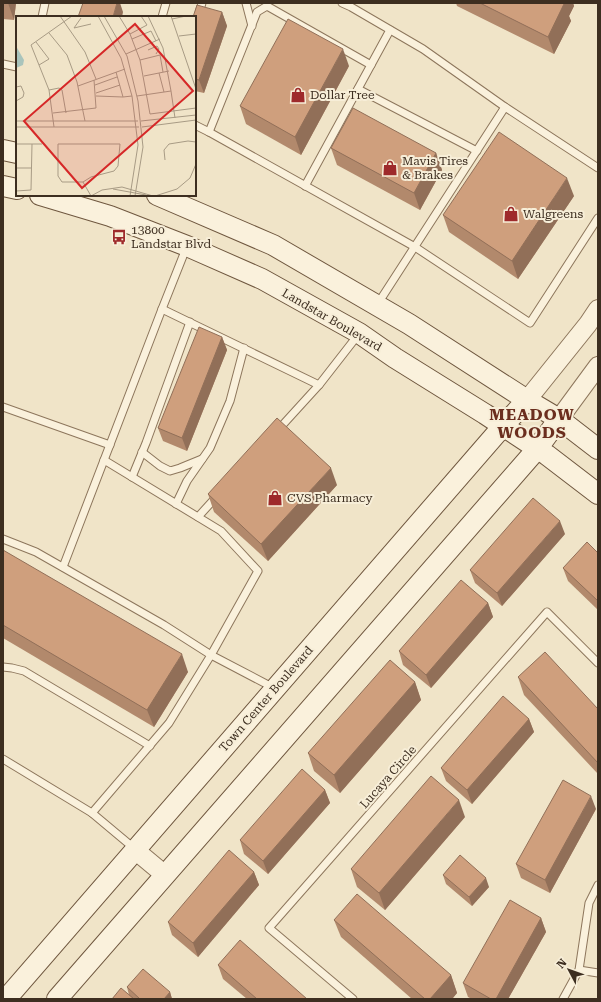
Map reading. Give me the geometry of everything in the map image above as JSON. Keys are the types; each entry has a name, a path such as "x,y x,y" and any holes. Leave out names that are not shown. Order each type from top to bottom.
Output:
{"main road":[{"path":"3,150 16,153"},
{"path":"3,186 16,189"},
{"name":"Landstar Boulevard","path":"43,196 110,216 188,246 262,279 359,333 395,358 503,426 598,494"},
{"path":"159,196 273,245 409,324 527,400 560,419 598,449"},
{"name":"Town Center Boulevard","path":"6,999 527,400"},
{"path":"57,999 537,449 560,419"}],"street":[{"path":"527,400 588,324 598,309"},
{"path":"560,419 598,366"},
{"path":"136,850 165,875"}],"lane":[{"path":"42,16 45,3"},
{"path":"162,16 166,3"},
{"path":"196,24 202,3"},
{"path":"246,3 252,26"},
{"path":"342,3 423,49 505,108 598,168"},
{"path":"210,132 257,12 267,6 371,65"},
{"path":"305,186 390,30"},
{"path":"3,64 16,66"},
{"path":"358,89 477,151"},
{"path":"377,305 505,108"},
{"path":"196,125 415,247 530,322 598,218"},
{"path":"63,567 162,309 188,246"},
{"path":"162,309 319,385"},
{"path":"132,477 190,322"},
{"path":"272,436 319,385 359,333"},
{"path":"176,504 187,481 210,448 230,401 244,348"},
{"path":"3,407 110,445"},
{"path":"142,452 160,466 170,470 202,459"},
{"path":"92,813 169,723 211,655 258,571 221,531 104,460"},
{"path":"198,517 224,488"},
{"path":"3,539 36,552 164,625 211,655 275,689"},
{"name":"Lucaya Circle","path":"353,999 270,928 548,612 598,663"},
{"path":"3,667 24,671 150,746"},
{"path":"3,760 92,813 136,850"},
{"path":"563,999 578,970 589,903 598,885"},
{"path":"578,970 598,973"}],"building":[{"path":"83,3 117,3 113,16 78,16"},
{"path":"480,3 563,3 564,4 548,37"},
{"path":"197,5 222,12 199,80 196,79 196,16 193,16"},
{"name":"Dollar Tree","path":"288,19 343,49 295,137 240,106"},
{"name":"Mavis Tires & Brakes","path":"353,108 436,153 414,193 331,148"},
{"name":"Walgreens","path":"499,132 567,178 512,261 443,215"},
{"path":"199,327 222,337 182,438 158,428"},
{"name":"CVS Pharmacy","path":"277,418 331,468 261,544 208,494"},
{"path":"533,498 560,521 497,593 470,570"},
{"path":"587,542 598,553 598,601 563,568"},
{"path":"3,550 182,654 147,710 3,625"},
{"path":"461,580 488,603 426,675 399,651"},
{"path":"545,652 598,709 598,763 518,677"},
{"path":"390,660 415,682 334,775 308,753"},
{"path":"503,696 529,719 467,790 441,768"},
{"path":"302,769 325,790 263,861 240,840"},
{"path":"431,776 459,800 379,893 351,869"},
{"path":"563,780 591,796 545,880 516,864"},
{"path":"229,850 254,872 193,943 168,922"},
{"path":"460,855 486,878 469,897 443,875"},
{"path":"357,894 451,975 430,999 425,999 334,920"},
{"path":"510,900 541,918 496,999 491,999 463,983"},
{"path":"240,940 307,999 257,999 218,965"},
{"path":"143,969 170,992 164,999 140,999 127,987"},
{"path":"121,988 134,999 112,999"}],"place":[{"name":"Dollar Tree","path":"298,95"},
{"name":"Mavis Tires & Brakes","path":"390,168"},
{"name":"Walgreens","path":"511,214"},
{"name":"13800 Landstar Blvd","path":"119,237"},
{"name":"CVS Pharmacy","path":"275,498"}],"district":[{"name":"MEADOW WOODS","path":"532,423"}]}
